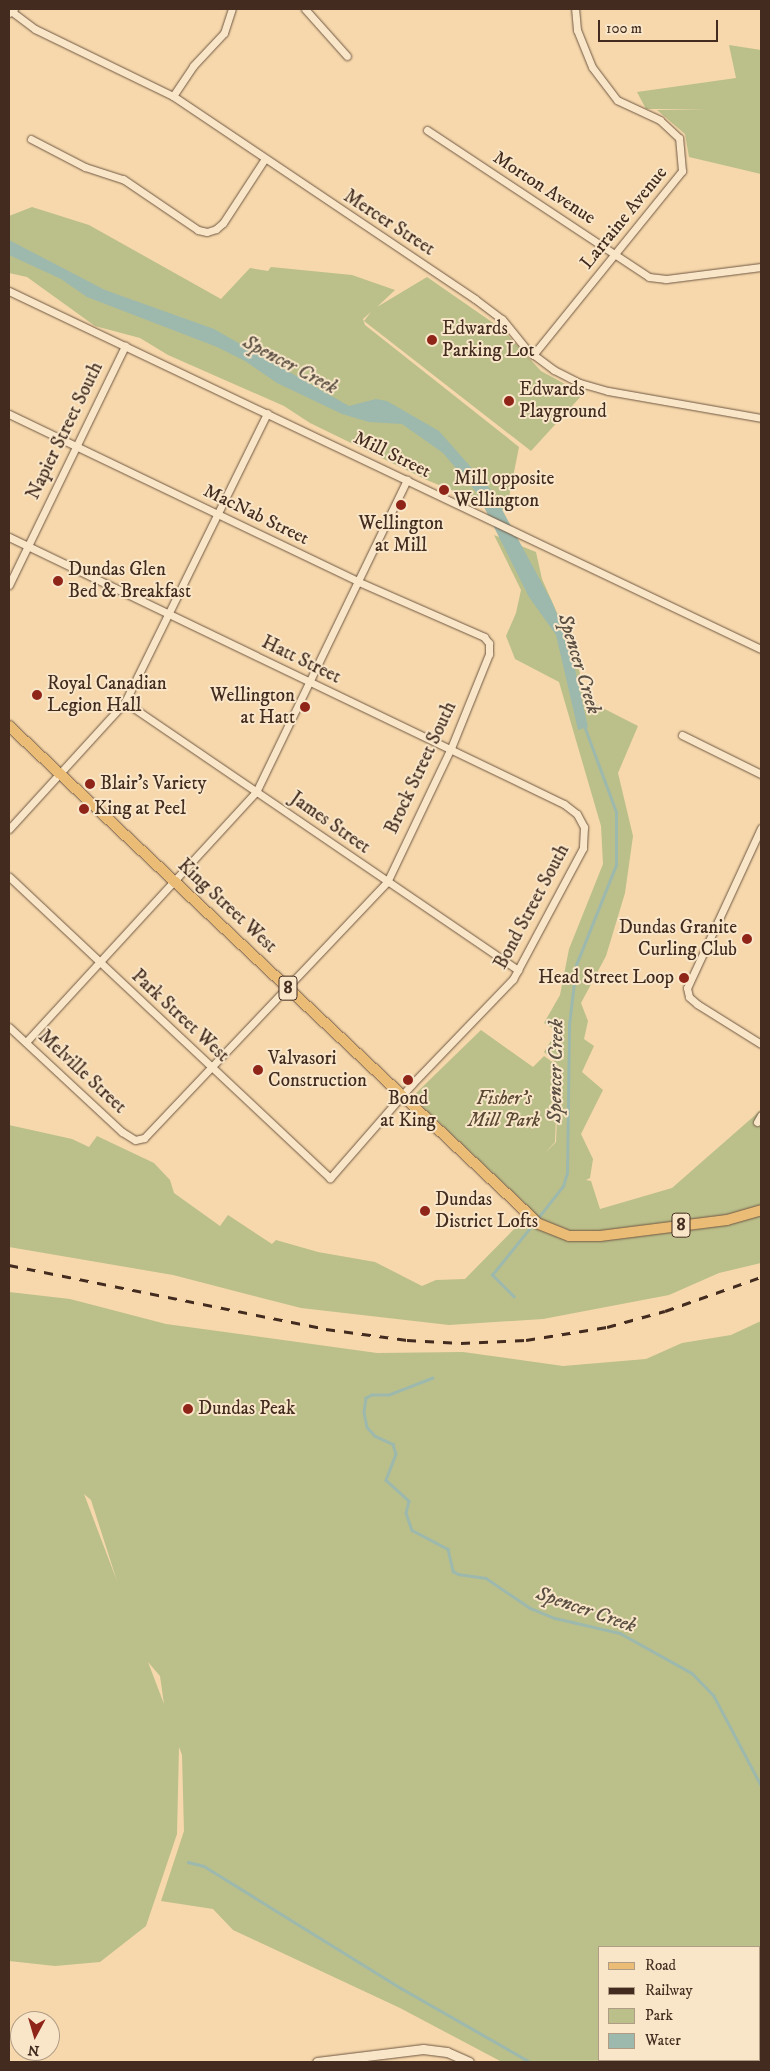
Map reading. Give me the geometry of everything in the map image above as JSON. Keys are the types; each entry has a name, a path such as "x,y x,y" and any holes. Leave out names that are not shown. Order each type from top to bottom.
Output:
{"main road":[{"name":"King Street West","path":"9,726 539,1224 569,1236 600,1236 726,1220 761,1210"}],"street":[{"path":"173,96 193,66 224,33 232,9"},
{"path":"305,9 347,56"},
{"name":"Larraine Avenue","path":"533,355 618,254 682,171 682,149 679,138 660,120 617,100 592,67 577,30 575,9"},
{"name":"Mercer Street","path":"11,10 35,30 173,96 264,160 475,299 502,319 533,355 580,383 608,391 761,418"},
{"name":"Morton Avenue","path":"427,130 618,254 649,277 666,279 761,268"},
{"path":"31,139 85,167 123,179 198,230 207,232 216,229 223,223 264,160"},
{"name":"Mill Street","path":"9,291 761,649"},
{"name":"Napier Street South","path":"9,585 126,346"},
{"path":"9,829 125,702 267,413"},
{"name":"MacNab Street","path":"9,414 359,582 484,637 489,644"},
{"path":"26,1042 256,792 407,480"},
{"name":"Hatt Street","path":"9,538 310,683 451,748 564,804 577,814"},
{"name":"Brock Street South","path":"135,1140 144,1138 289,988 387,882 451,748 490,654 489,644"},
{"name":"James Street","path":"125,702 518,970"},
{"path":"682,735 761,774"},
{"name":"Bond Street South","path":"330,1178 402,1094 484,1012 518,970 583,848 584,827 577,814"},
{"path":"761,828 687,988 697,1004 761,1044"},
{"name":"Park Street West","path":"9,876 98,963 330,1178"},
{"name":"Melville Street","path":"10,1030 26,1042 122,1132 135,1140"},
{"path":"756,1122 761,1115"},
{"path":"317,2062 423,2049 447,2052 469,2062"}],"green space":[{"path":"729,45 761,50 761,174 689,157 685,134 657,110 708,109 646,109 637,92 736,78"},
{"path":"32,207 89,225 221,299 250,268 268,271 271,267 352,275 395,290 377,307 427,277 502,329 541,371 583,394 531,451 364,321 371,312 363,319 365,325 519,447 506,512 429,481 310,423 284,406 168,355 140,338 95,326 27,277 9,273 9,216"},
{"name":"Fisher's Mill Park","path":"494,535 536,552 542,579 574,651 587,700 638,726 618,773 633,836 625,893 606,956 581,1003 588,1021 584,1039 594,1046 582,1072 603,1090 581,1134 593,1159 590,1178 586,1180 591,1181 600,1209 672,1188 761,1110 761,1263 719,1273 669,1295 543,1319 449,1325 301,1308 173,1275 9,1247 9,1125 72,1139 89,1147 97,1136 154,1163 170,1180 174,1193 220,1226 228,1215 272,1244 276,1240 318,1252 375,1262 422,1286 436,1280 465,1279 519,1224 530,1208 412,1097 481,1030 533,1067 544,1056 558,1066 555,1142 545,1153 556,1142 559,1066 544,1052 557,1031 544,1023 560,995 569,949 603,864 601,826 559,682 515,659 506,636 516,613 521,590"},
{"path":"9,1292 70,1299 166,1324 377,1353 463,1352 563,1366 646,1359 682,1343 731,1335 761,1321 761,2062 502,2062 400,2008 233,1930 213,1909 161,1901 184,1831 182,1755 179,1747 177,1834 146,1926 100,1962 55,1966 9,1961","holes":["84,1494 91,1500 117,1581","148,1662 160,1676 164,1704"]}],"water":[{"path":"9,240 105,290 214,329 349,406 376,399 387,401 439,431 492,491 552,602 569,643 588,727 578,730 556,635 529,597 477,493 443,453 402,424 369,422 342,414 277,383 245,361 217,347 87,297 61,279 9,255"}],"waterway":[{"name":"Spencer Creek","path":"538,1218 563,1186 567,1173 569,1025 576,965 616,865 616,812 584,726"},
{"name":"Spencer Creek","path":"514,1297 492,1275 534,1223"},
{"name":"Spencer Creek","path":"433,1378 389,1395 372,1395 366,1398 364,1412 367,1427 375,1436 393,1444 396,1454 386,1480 409,1501 406,1513 412,1530 448,1549 453,1571 458,1574 486,1578 530,1608 555,1618 620,1633 692,1673 714,1696 761,1785"},
{"path":"188,1862 204,1866 401,1988 530,2062"}],"railway":[{"path":"9,1265 326,1329 407,1340 461,1343 526,1340 607,1327 665,1311 761,1277"}],"place":[{"name":"Edwards Parking Lot","path":"432,340"},
{"name":"Edwards Playground","path":"509,401"},
{"name":"Mill opposite Wellington","path":"444,490"},
{"name":"Wellington at Mill","path":"401,505"},
{"name":"Dundas Glen Bed & Breakfast","path":"58,581"},
{"name":"Royal Canadian Legion Hall","path":"37,695"},
{"name":"Wellington at Hatt","path":"305,707"},
{"name":"Blair's Variety","path":"90,784"},
{"name":"King at Peel","path":"84,809"},
{"name":"Dundas Granite Curling Club","path":"747,939"},
{"name":"Head Street Loop","path":"684,978"},
{"name":"Valvasori Construction","path":"258,1070"},
{"name":"Bond at King","path":"408,1080"},
{"name":"Dundas District Lofts","path":"425,1211"},
{"name":"Dundas Peak","path":"188,1409"}]}
